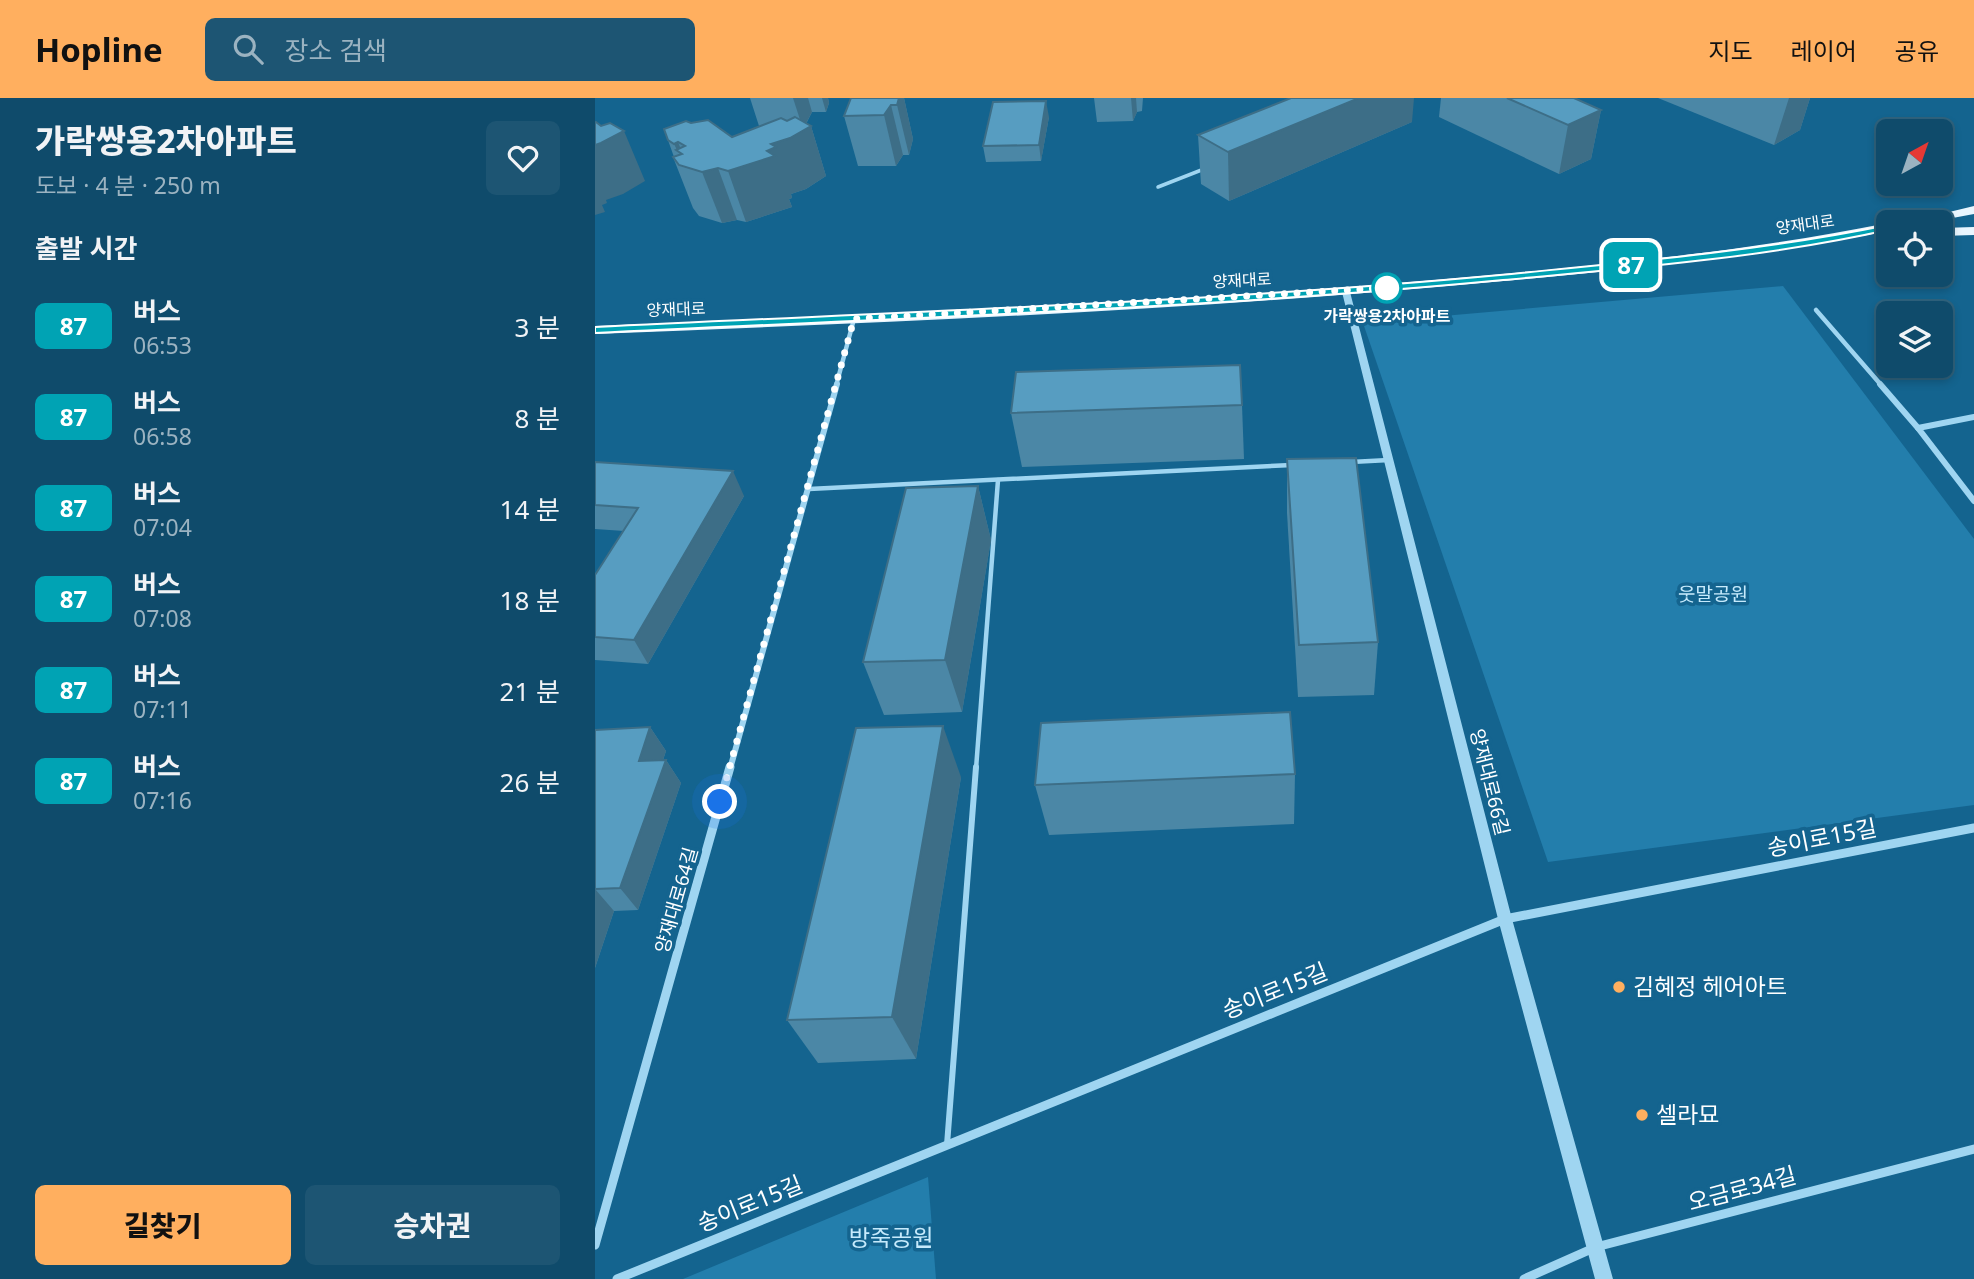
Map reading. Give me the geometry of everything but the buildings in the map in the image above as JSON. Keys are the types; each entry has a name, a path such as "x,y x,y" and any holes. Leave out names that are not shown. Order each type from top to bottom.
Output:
{"main road":[{"path":"1953,214 1974,210"},
{"name":"양재대로","path":"595,330 854,319 1346,292 1641,264 1839,238 1876,230"},
{"path":"1953,232 1974,231"},
{"path":"1839,238 1876,236"}],"street":[{"name":"양재대로66길","path":"1346,292 1505,919 1604,1279"},
{"path":"1815,310 1918,428 1974,501"},
{"name":"양재대로64길","path":"595,1245 809,489 854,319"},
{"path":"1918,428 1974,417"},
{"name":"송이로15길","path":"617,1279 1505,919 1974,828"},
{"name":"오금로34길","path":"1524,1279 1596,1247 1974,1149"}],"lane":[{"path":"1158,187 1209,167"},
{"path":"1349,462 1389,460"},
{"path":"809,489 1295,464"},
{"path":"947,1145 997,480"}],"green space":[{"name":"웃말공원","path":"1783,286 1974,539 1974,805 1548,862 1363,323"},
{"name":"방죽공원","path":"928,1177 936,1279 683,1279"}],"bus line":[{"name":"87","path":"595,330 854,319 1346,292 1641,264 1839,238 1876,230"}],"place":[{"name":"가락쌍용2차아파트","path":"1387,288"},
{"name":"김혜정 헤어아트","path":"1619,987"},
{"name":"셀라묘","path":"1642,1115"}],"route":[{"path":"720,802 854,319 1400,287 1387,288"}]}
